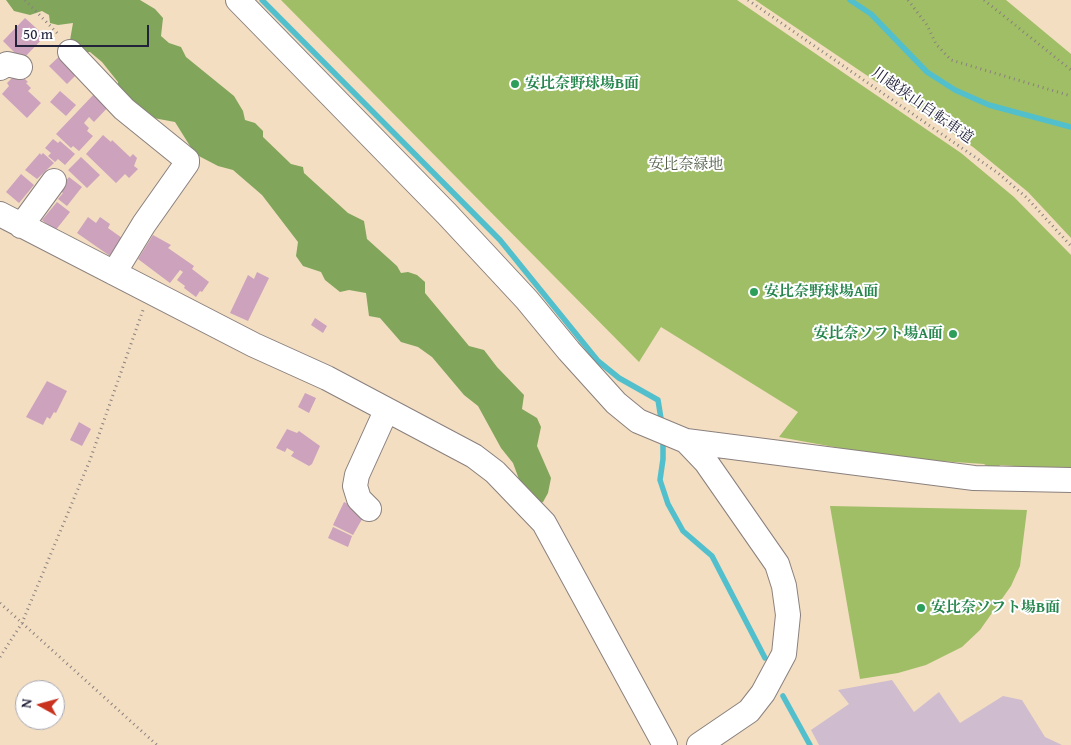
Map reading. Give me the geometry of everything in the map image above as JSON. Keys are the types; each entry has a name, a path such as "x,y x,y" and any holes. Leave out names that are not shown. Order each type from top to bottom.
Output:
{"street":[{"path":"238,0 447,214 527,300 568,352 616,403 638,422 686,441 974,478 1071,480"},
{"path":"67,46 124,109 187,160 188,163 144,224 114,273"},
{"path":"21,226 54,181"},
{"path":"0,214 254,345 327,378 474,456 495,472 544,523 666,745"},
{"path":"369,509 359,499 355,486 357,475 386,411"},
{"path":"686,441 706,462 777,564 784,586 788,615 784,654 764,693 748,711 700,745"}],"path":[{"path":"25,0 67,46"},
{"name":"川越狭山自転車道","path":"748,0 998,173 1027,198 1071,246"},
{"path":"908,0 928,24 936,44 951,60 1071,96"},
{"path":"912,4 915,0"},
{"path":"984,0 1071,70"},
{"path":"0,657 22,623 90,460 139,324 148,289"},
{"path":"0,603 157,745"}],"shaded area":[{"path":"892,680 914,712 939,692 960,723 1003,696 1022,700 1045,737 1062,745 819,745 811,730 849,704 838,690"}],"green space":[{"path":"6,0 140,0 155,9 163,18 161,36 169,43 181,47 186,57 234,96 243,111 245,120 255,123 263,131 263,137 291,164 303,167 304,173 348,213 364,221 367,239 397,266 401,273 408,272 417,275 425,282 425,293 469,346 484,350 497,367 524,395 522,409 537,418 541,427 537,446 551,478 548,493 543,502 537,505 523,490 513,463 501,448 478,406 464,395 432,357 418,347 401,342 380,318 369,316 366,293 349,290 340,292 325,280 321,272 303,266 296,256 298,242 262,195 233,170 218,166 195,154 175,122 148,117 118,95 118,82 102,62 90,52 77,53 69,46 73,23 58,25 50,23 49,15 42,11 30,15 14,11"},
{"name":"安比奈緑地","path":"281,0 737,0 961,153 1014,197 1071,255 1071,470 1000,465 995,472 984,464 895,458 779,437 798,412 661,327 639,362"},
{"path":"755,0 1006,0 1071,54 1071,238 1028,192 973,147"},
{"name":"安比奈ソフト場B面","path":"830,506 1027,510 1020,566 1011,586 980,630 962,647 926,665 898,673 860,679"}],"building":[{"path":"25,18 45,36 22,60 3,41"},
{"path":"64,52 81,70 67,84 49,66"},
{"path":"18,72 28,82 26,83 31,88 28,91 41,103 27,118 2,94 9,86 7,83"},
{"path":"60,91 76,105 66,116 50,102"},
{"path":"97,91 111,104 94,122 89,117 84,123 89,128 87,131 93,136 79,151 73,146 71,148 56,134"},
{"path":"103,135 111,142 112,140 130,157 133,154 137,158 134,166 138,169 129,178 125,174 116,183 86,154"},
{"path":"53,139 58,143 60,141 75,154 65,165 58,159 55,162 48,156 51,153 45,148"},
{"path":"40,153 41,155 43,153 54,163 37,179 25,170"},
{"path":"81,157 100,175 87,188 68,170"},
{"path":"21,174 34,185 19,203 6,192"},
{"path":"69,177 82,187 67,206 58,199 63,193 59,190"},
{"path":"57,202 70,212 55,231 42,220"},
{"path":"88,217 96,223 100,217 110,224 108,228 122,238 110,256 77,233"},
{"path":"153,235 171,245 168,248 194,266 192,269 209,282 196,297 177,280 183,272 180,270 170,283 138,259"},
{"path":"257,272 269,278 248,321 230,313 248,275 254,279"},
{"path":"315,318 327,326 323,333 311,325"},
{"path":"47,381 67,391 56,413 54,412 50,419 47,417 43,425 26,417"},
{"path":"305,393 316,398 309,413 298,407"},
{"path":"79,422 91,429 82,446 70,440"},
{"path":"287,429 297,433 299,431 320,446 312,464 309,466 291,456 294,452 287,448 285,452 276,448"},
{"path":"344,502 363,511 365,514 353,535 333,525"},
{"path":"333,527 352,536 348,547 328,538"}],"waterway":[{"path":"262,0 500,240 598,361 619,378 658,400 662,425"},
{"path":"850,0 871,14 927,72 955,90 989,105 1071,127"},
{"path":"663,437 663,459 660,480 668,504 683,531 712,556 765,658"},
{"path":"783,696 810,745"}],"place":[{"name":"安比奈野球場B面","path":"515,84"},
{"name":"安比奈野球場A面","path":"754,292"},
{"name":"安比奈ソフト場A面","path":"953,334"},
{"name":"安比奈ソフト場B面","path":"921,608"}]}
